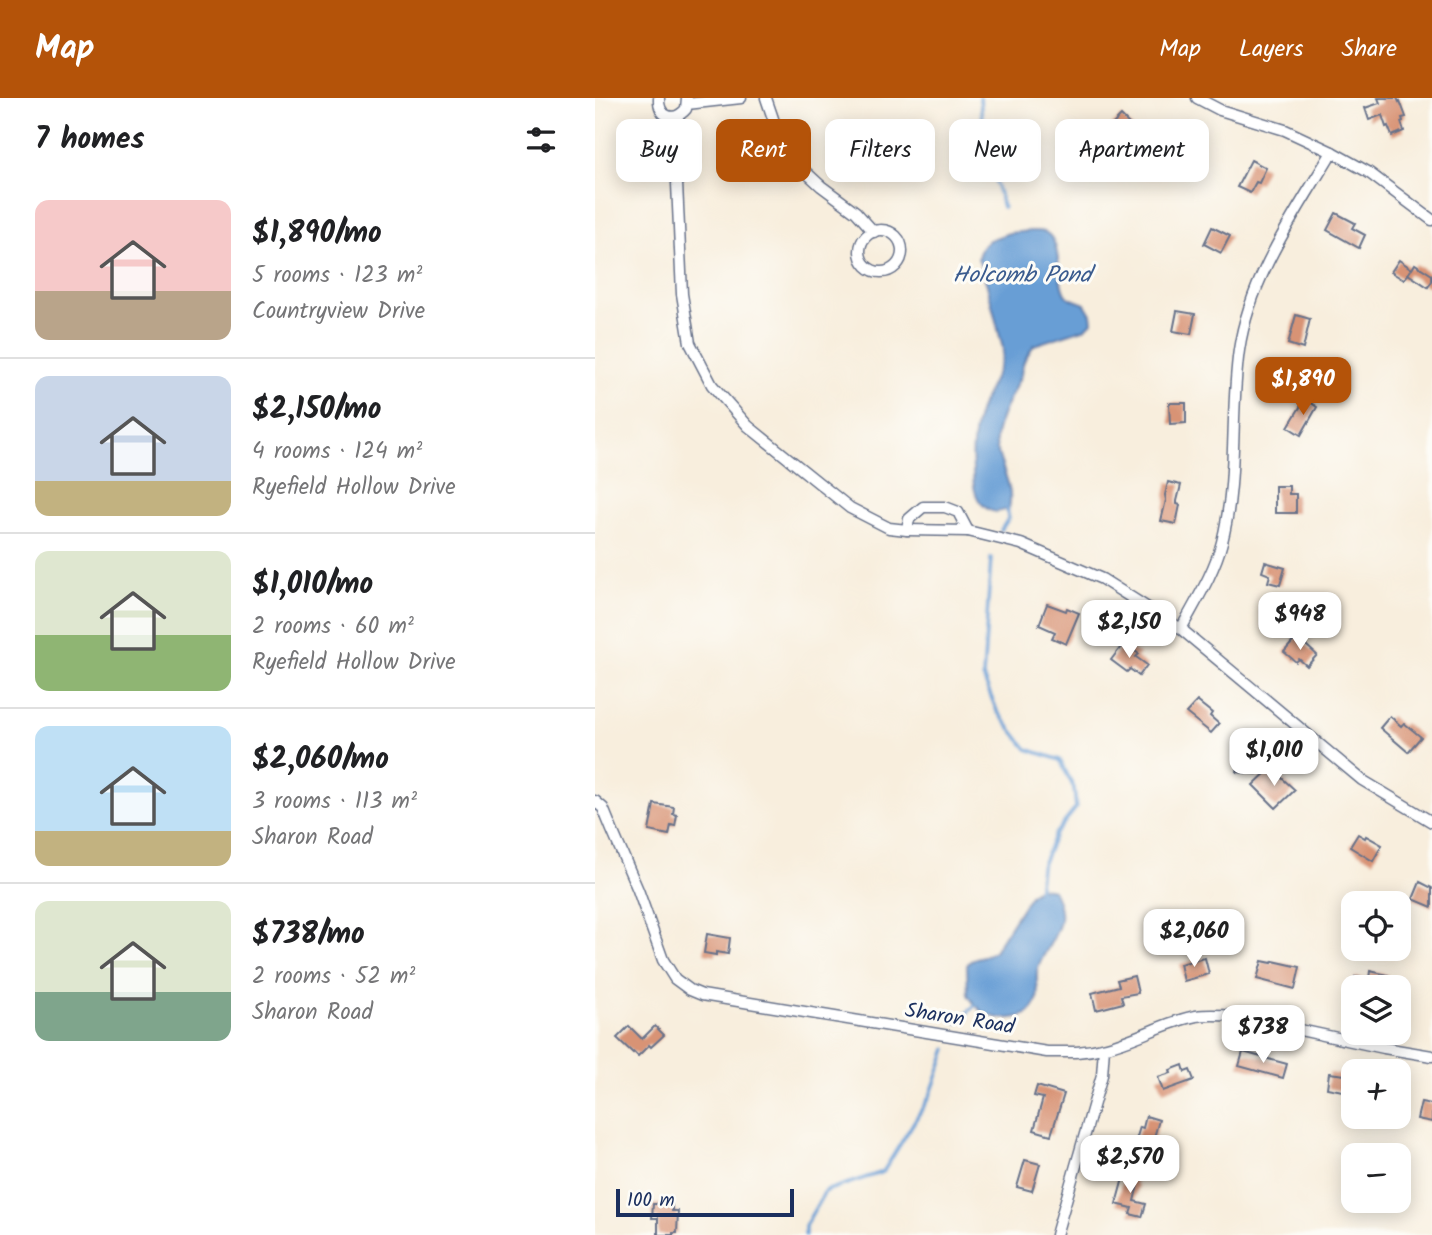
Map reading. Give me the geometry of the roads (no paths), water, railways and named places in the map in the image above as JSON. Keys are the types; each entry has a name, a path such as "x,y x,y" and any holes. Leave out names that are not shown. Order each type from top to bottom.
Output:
{"street":[{"path":"659,98 661,111 674,117 683,113 687,101 741,98"},
{"path":"766,98 780,139 796,163 821,186 865,219 874,232"},
{"path":"1197,98 1220,110 1285,130 1332,152 1368,172 1432,220"},
{"path":"674,117 682,294 690,343 712,385 748,426 850,508 889,528 968,531 1021,544 1102,579 1181,629 1362,780 1431,820"},
{"path":"1181,629 1215,566 1222,541 1230,502 1240,349 1249,311 1262,276 1286,229 1332,152"},
{"path":"888,231 899,240 902,247 900,261 890,271 876,272 861,260 863,240 874,232 888,231"},
{"path":"907,530 909,519 923,507 946,507 958,512 968,531"},
{"name":"Sharon Road","path":"595,801 603,808 638,890 663,960 675,979 690,990 712,998 1048,1052 1078,1052 1104,1048 1179,1021 1215,1014 1432,1056"},
{"path":"1056,1235 1103,1075 1104,1048"}],"water":[{"name":"Holcomb Pond","path":"1045,232 1052,239 1062,288 1072,299 1085,304 1092,322 1086,328 1034,345 1025,359 996,436 997,451 1008,483 1010,500 1009,508 996,512 981,503 973,480 972,451 976,423 999,367 1003,349 978,258 982,247 989,240 1009,233"},
{"path":"1042,888 1053,890 1058,902 1060,921 1037,970 1036,1003 1027,1014 1020,1017 989,1015 979,1009 968,995 967,965 973,959 994,951 1030,895"}],"waterway":[{"path":"980,98 984,143 1003,207"},
{"path":"1001,530 1008,519 1007,506"},
{"path":"991,558 983,677 997,711 1027,749 1060,760 1074,788 1076,808 1055,834 1041,867 1038,894"},
{"path":"957,1023 978,1002"},
{"path":"805,1235 805,1226 825,1191 883,1172 930,1096 947,1049"}]}
